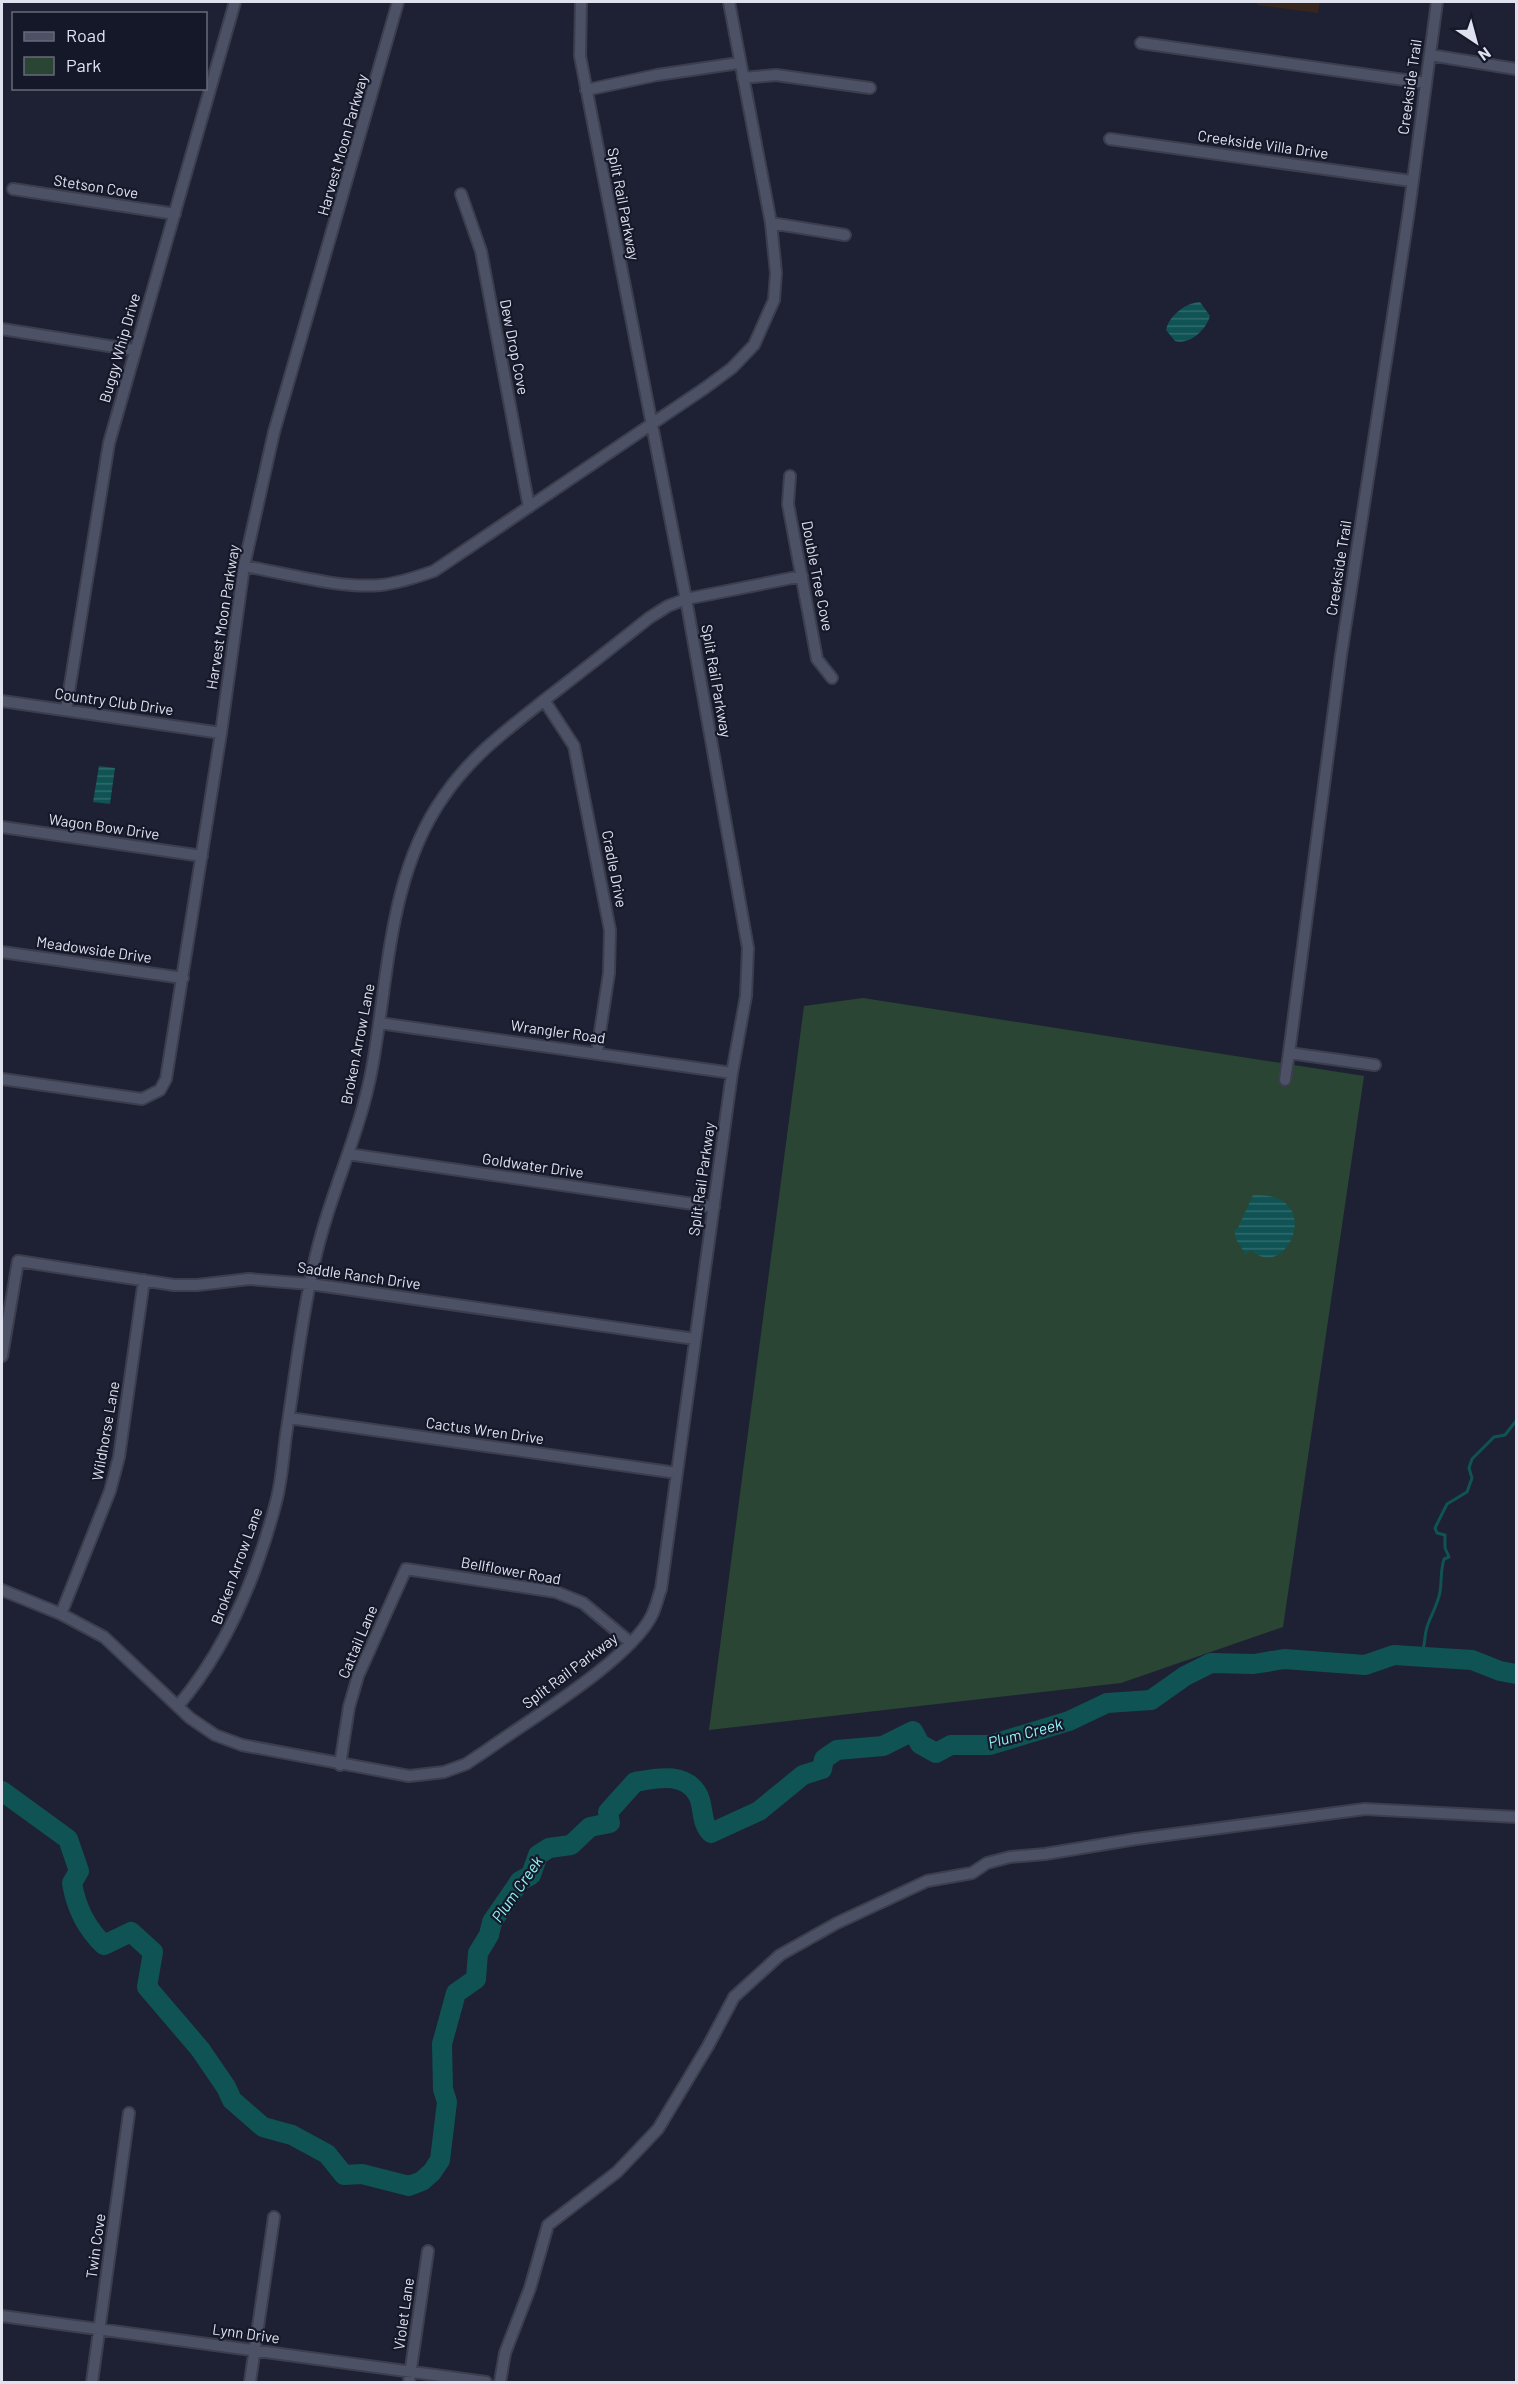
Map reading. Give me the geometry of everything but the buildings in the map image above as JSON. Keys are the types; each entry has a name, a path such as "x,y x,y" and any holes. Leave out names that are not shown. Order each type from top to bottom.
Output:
{"street":[{"name":"Buggy Whip Drive","path":"209,78 235,2"},
{"name":"Harvest Moon Parkway","path":"2,1079 142,1099 160,1090 166,1078 221,733 244,566 274,432 398,2"},
{"name":"Split Rail Parkway","path":"2,1590 61,1614 104,1637 190,1718 215,1734 242,1745 409,1776 444,1772 466,1764 617,1657 653,1615 661,1589 732,1073 746,996 748,948 686,599 586,90 578,32 581,2"},
{"path":"244,566 356,585 380,585 406,581 434,571 732,368 754,345 774,300 776,273 771,223 729,2"},
{"name":"Creekside Trail","path":"1284,1080 1341,655 1406,228 1437,2"},
{"path":"1141,43 1426,83"},
{"path":"1431,55 1516,69"},
{"path":"586,90 657,75 739,63"},
{"path":"743,78 776,75 870,88"},
{"name":"Buggy Whip Drive","path":"66,710 109,443 175,214 206,90"},
{"name":"Creekside Villa Drive","path":"1110,139 1411,181"},
{"name":"Stetson Cove","path":"13,189 175,214"},
{"name":"Dew Drop Cove","path":"461,194 481,251 529,507"},
{"path":"771,223 845,235"},
{"path":"2,329 134,350"},
{"name":"Double Tree Cove","path":"790,476 788,504 817,659 832,678"},
{"name":"Broken Arrow Lane","path":"178,1706 203,1676 227,1635 261,1550 277,1499 314,1261 372,1071 399,896 410,860 424,828 464,769 490,743 649,618 668,606 686,599 802,576"},
{"name":"Cradle Drive","path":"544,700 574,746 610,930 609,973 597,1052"},
{"name":"Country Club Drive","path":"2,701 221,733"},
{"name":"Wagon Bow Drive","path":"2,827 202,856"},
{"name":"Meadowside Drive","path":"2,952 183,978"},
{"name":"Wrangler Road","path":"379,1023 597,1052 732,1073"},
{"path":"1288,1053 1375,1065"},
{"name":"Goldwater Drive","path":"348,1154 714,1207"},
{"name":"Saddle Ranch Drive","path":"2,1356 18,1261 144,1280 197,1285 249,1279 310,1284 695,1339"},
{"name":"Wildhorse Lane","path":"61,1614 110,1491 119,1457 144,1280"},
{"name":"Cactus Wren Drive","path":"289,1418 677,1473"},
{"name":"Bellflower Road","path":"406,1569 556,1592 583,1603 631,1643"},
{"name":"Cattail Lane","path":"340,1765 358,1676 406,1569"},
{"path":"500,2382 505,2353 530,2288 548,2224 617,2172 658,2129 734,1997 780,1955 837,1923 927,1881 972,1873 987,1863 1010,1857 1365,1809 1516,1816"},
{"name":"Twin Cove","path":"92,2382 129,2113"},
{"path":"250,2382 274,2217"},
{"name":"Violet Lane","path":"410,2378 428,2251"},
{"name":"Lynn Drive","path":"2,2316 255,2350 410,2378 486,2382"}],"shaded area":[{"path":"1257,2 1320,2 1318,13 1257,5"},
{"path":"1200,302 1210,316 1205,326 1192,339 1175,341 1166,330 1170,320 1183,308"},
{"path":"99,766 115,768 110,804 93,802"},
{"path":"1253,1195 1276,1198 1289,1207 1295,1220 1293,1234 1287,1247 1277,1255 1264,1257 1251,1250 1246,1255 1237,1241 1234,1230 1238,1228"}],"green space":[{"path":"863,998 1364,1076 1283,1627 1121,1683 709,1730 804,1006"}],"waterway":[{"path":"1419,1658 1427,1627 1439,1596 1444,1559 1449,1557 1445,1548 1445,1535 1437,1533 1435,1528 1447,1504 1467,1492 1472,1478 1469,1468 1472,1459 1494,1437 1505,1435 1516,1421"},
{"name":"Plum Creek","path":"2,1791 68,1839 79,1871 72,1883 76,1900 87,1924 104,1945 131,1932 153,1952 147,1987 200,2049 226,2087 232,2100 263,2127 292,2135 327,2154 344,2175 362,2174 409,2186 422,2181 440,2160 447,2102 443,2089 442,2044 456,1993 476,1979 478,1953 489,1935 492,1922 520,1881 531,1875 538,1855 549,1848 571,1845 590,1827 610,1823 608,1812 635,1782 671,1778 687,1783 699,1797 704,1821 711,1833 759,1811 803,1775 822,1769 824,1759 837,1750 883,1746 913,1731 920,1744 936,1753 951,1745 990,1745 1069,1721 1107,1703 1151,1700 1185,1676 1211,1663 1254,1664 1284,1659 1365,1665 1394,1655 1472,1660 1500,1671 1516,1674"}]}
